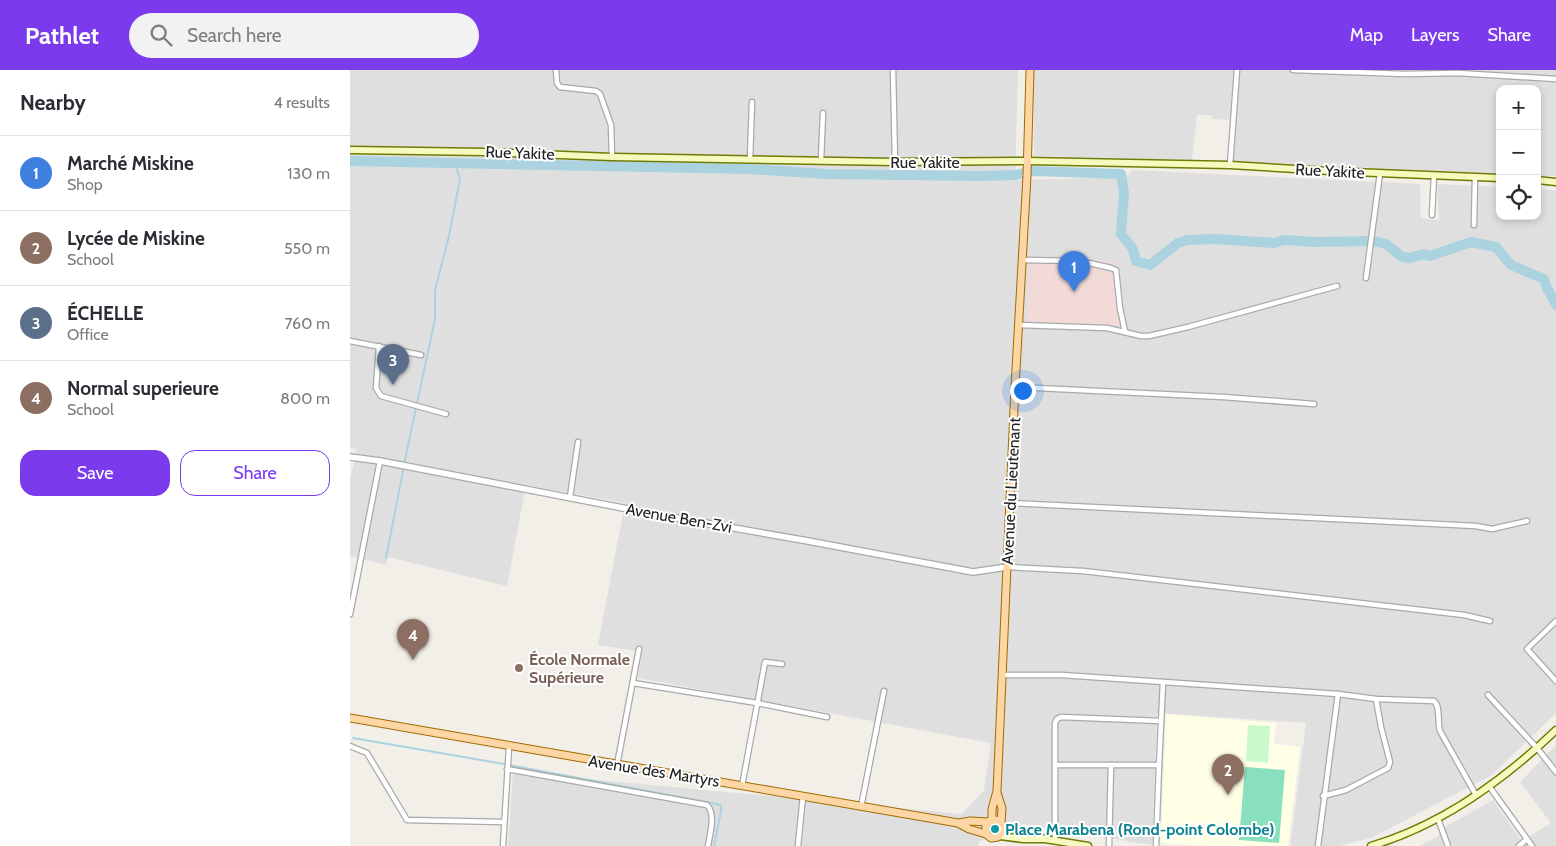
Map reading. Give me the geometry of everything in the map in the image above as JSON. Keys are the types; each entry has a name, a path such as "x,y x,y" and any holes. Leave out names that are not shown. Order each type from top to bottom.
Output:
{"main road":[{"name":"Avenue du Lieutenant","path":"990,821 997,792 1028,163 1030,70"},
{"name":"Rue Yakite","path":"350,150 895,162 1230,165 1496,178"},
{"path":"1541,180 1556,182"},
{"name":"Avenue des Martyrs","path":"350,718 958,823 990,821"},
{"path":"1371,846 1385,844 1438,819 1489,786 1537,748 1556,730"},
{"name":"Avenue du Lieutenant","path":"997,792 1002,808 1002,824"},
{"path":"990,846 986,825 990,821 995,820 1045,839"},
{"name":"Avenue des Martyrs","path":"958,823 987,835"},
{"path":"998,846 999,836 1003,829 1002,824"},
{"path":"987,835 991,838 999,836 1055,840 1086,846"}],"street":[{"path":"556,70 557,82 560,86 596,91 600,94 611,125 612,157"},
{"path":"893,70 895,162"},
{"path":"1230,165 1237,70"},
{"path":"1293,70 1405,74 1458,73 1556,79"},
{"path":"750,159 752,102"},
{"path":"821,160 824,112"},
{"path":"1366,278 1380,173"},
{"path":"1432,215 1434,175"},
{"path":"1474,225 1475,177"},
{"path":"1023,260 1080,261 1116,270 1120,308 1125,332"},
{"path":"1019,325 1107,328 1149,336 1337,286"},
{"path":"350,341 421,354"},
{"path":"379,346 376,388 381,396 446,414"},
{"path":"1016,387 1222,397 1314,404"},
{"path":"570,497 578,442"},
{"name":"Avenue Ben-Zvi","path":"350,457 380,461 654,514 973,572 1008,567"},
{"path":"350,614 380,461"},
{"path":"1010,504 1476,526 1492,529 1527,521"},
{"path":"1008,567 1083,572 1464,615 1490,621"},
{"path":"1556,621 1527,649 1556,681"},
{"path":"617,765 639,649"},
{"path":"742,786 765,662 782,664"},
{"path":"1003,675 1062,675 1434,701 1437,702 1440,731 1476,795"},
{"path":"1156,846 1158,765 1164,682"},
{"path":"633,683 757,703 827,717"},
{"path":"861,807 884,691"},
{"path":"1318,846 1323,796 1338,694"},
{"path":"1488,695 1537,748 1556,772"},
{"path":"1323,796 1346,790 1388,768 1390,762 1380,727 1376,698"},
{"path":"1055,840 1055,723 1058,719 1061,717 1161,721"},
{"path":"350,746 367,753 406,820 504,822"},
{"path":"504,846 508,746"},
{"path":"1056,764 1158,765"},
{"path":"1109,846 1111,765"},
{"path":"507,769 707,805 712,816 708,846"},
{"path":"1489,786 1532,846"},
{"path":"798,846 803,796"},
{"path":"1438,819 1448,846"},
{"path":"1518,846 1527,839"}],"shaded area":[{"path":"350,70 1018,70 1015,180 1125,177 1133,170 1420,184 1421,218 1439,220 1437,184 1496,187 1496,220 1541,220 1541,189 1556,191 1556,713 1492,775 1371,838 1338,846 1290,846 1306,723 1157,713 1152,845 1022,824 978,842 978,846 508,846 513,772 962,814 984,790 991,743 638,678 642,652 598,645 625,503 526,485 507,586 388,557 386,565 350,556 350,479 357,449 350,448"},
{"path":"1034,70 1556,70 1556,176 1541,176 1541,85 1496,85 1496,174 1232,161 1234,120 1212,119 1211,115 1197,115 1192,160 1034,156"},
{"path":"1029,259 1115,262 1124,326 1027,322"},
{"path":"1166,714 1276,723 1274,744 1300,747 1288,846 1206,846 1161,843"},
{"path":"1556,745 1556,846 1420,846 1437,837 1445,827 1493,800 1522,841 1551,823 1520,782"}],"green space":[{"path":"1248,725 1270,726 1268,763 1246,761"},
{"path":"1245,767 1285,770 1279,843 1239,840"}],"waterway":[{"path":"350,161 749,169 826,174 980,176 1015,175 1033,171 1121,174 1124,193 1121,234 1133,249 1136,261 1150,265 1178,243 1187,240 1215,239 1274,243 1284,240 1315,242 1374,241 1386,244 1402,257 1410,258 1423,254 1430,256 1471,242 1496,247 1511,265 1544,279 1556,305"},
{"path":"404,464 435,319 435,290 449,236 460,179 455,164"},
{"path":"386,558 403,471"},
{"path":"353,738 504,764"},
{"path":"509,765 717,804 721,806 721,811 714,846"}],"place":[{"name":"Marché Miskine","path":"1074,292"},
{"name":"ÉCHELLE","path":"393,385"},
{"name":"Normal superieure","path":"413,660"},
{"name":"École Normale Supérieure","path":"519,668"},
{"name":"Lycée de Miskine","path":"1228,795"},
{"name":"Place Marabena (Rond-point Colombe)","path":"995,829"}]}
